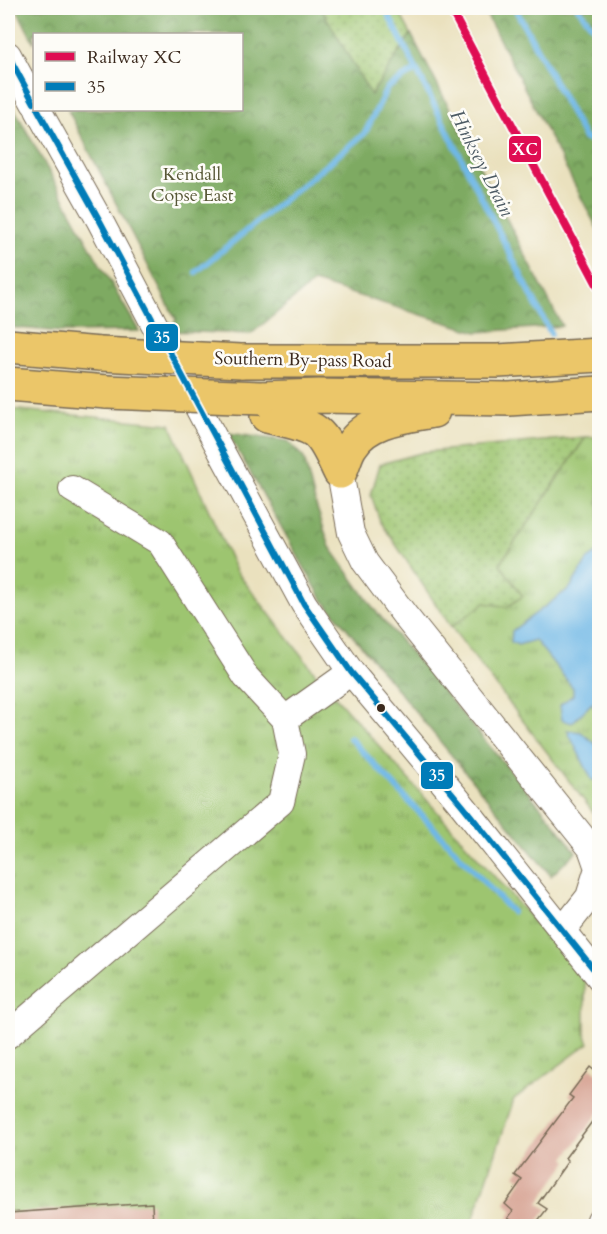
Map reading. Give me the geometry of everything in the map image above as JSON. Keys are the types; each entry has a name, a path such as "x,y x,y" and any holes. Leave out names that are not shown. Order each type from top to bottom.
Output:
{"highway":[{"name":"Southern By-pass Road","path":"8,346 99,354 241,361 498,361 600,355"},
{"name":"Southern By-pass Road","path":"8,384 172,395 264,407 319,396 509,399 600,393"},
{"path":"340,472 352,445 367,429 396,418 509,399"},
{"path":"264,407 316,432 328,448 340,472"}],"street":[{"path":"8,55 33,102"},
{"path":"39,111 106,231 269,542 304,604 351,672 600,978"},
{"path":"340,472 351,532 365,562 591,848 598,868 589,897 563,930"},
{"path":"8,1035 281,802 292,753 285,719 246,677 160,542 72,489"},
{"path":"285,719 351,672"},
{"path":"598,1227 600,1220"}],"green space":[{"name":"Kendall Copse East","path":"16,8 321,8 371,95 411,34 562,326 477,332 314,282 251,334 169,331 176,320 69,111 243,111 243,33 33,33 33,41"},
{"path":"321,8 397,8 411,34 371,96"},
{"path":"483,8 599,8 599,232"},
{"path":"8,97 139,331 64,332 8,327"},
{"path":"8,409 170,424 236,571 319,678 585,979 585,1034 589,1043 514,1099 471,1226 8,1226"},
{"path":"228,433 288,441 304,458 330,547 374,609 551,819 576,852 551,876 321,597"},
{"path":"586,437 500,564 523,596 507,607 485,603 451,627 380,521 371,495 380,464 424,452"},
{"path":"586,437 599,437 599,820 451,627 485,603 507,607 523,596 500,564"}],"water":[{"path":"599,551 599,712 592,703 572,723 562,720 560,705 573,695 573,688 535,640 518,645 511,642 512,631 570,588 588,559"},
{"path":"567,730 581,732 599,745 599,780 592,780"}],"building":[{"path":"590,1067 600,1075 600,1111 565,1158 568,1161 538,1203 547,1209 533,1227 520,1227 508,1218 513,1211 505,1204 522,1180 515,1175 573,1098 569,1095"},
{"path":"152,1203 153,1227 8,1227 8,1213"}],"waterway":[{"name":"Hinksey Drain","path":"385,8 551,334"},
{"path":"515,8 585,139 600,141"},
{"path":"578,8 600,36"},
{"path":"196,272 365,133 387,88 416,70"},
{"path":"350,738 512,912"}],"rail line":[{"name":"XC","path":"450,8 600,290"}],"transit line":[{"name":"35","path":"8,55 33,101"},
{"name":"35","path":"39,111 100,221 304,604 351,672 463,806 600,977"}]}
